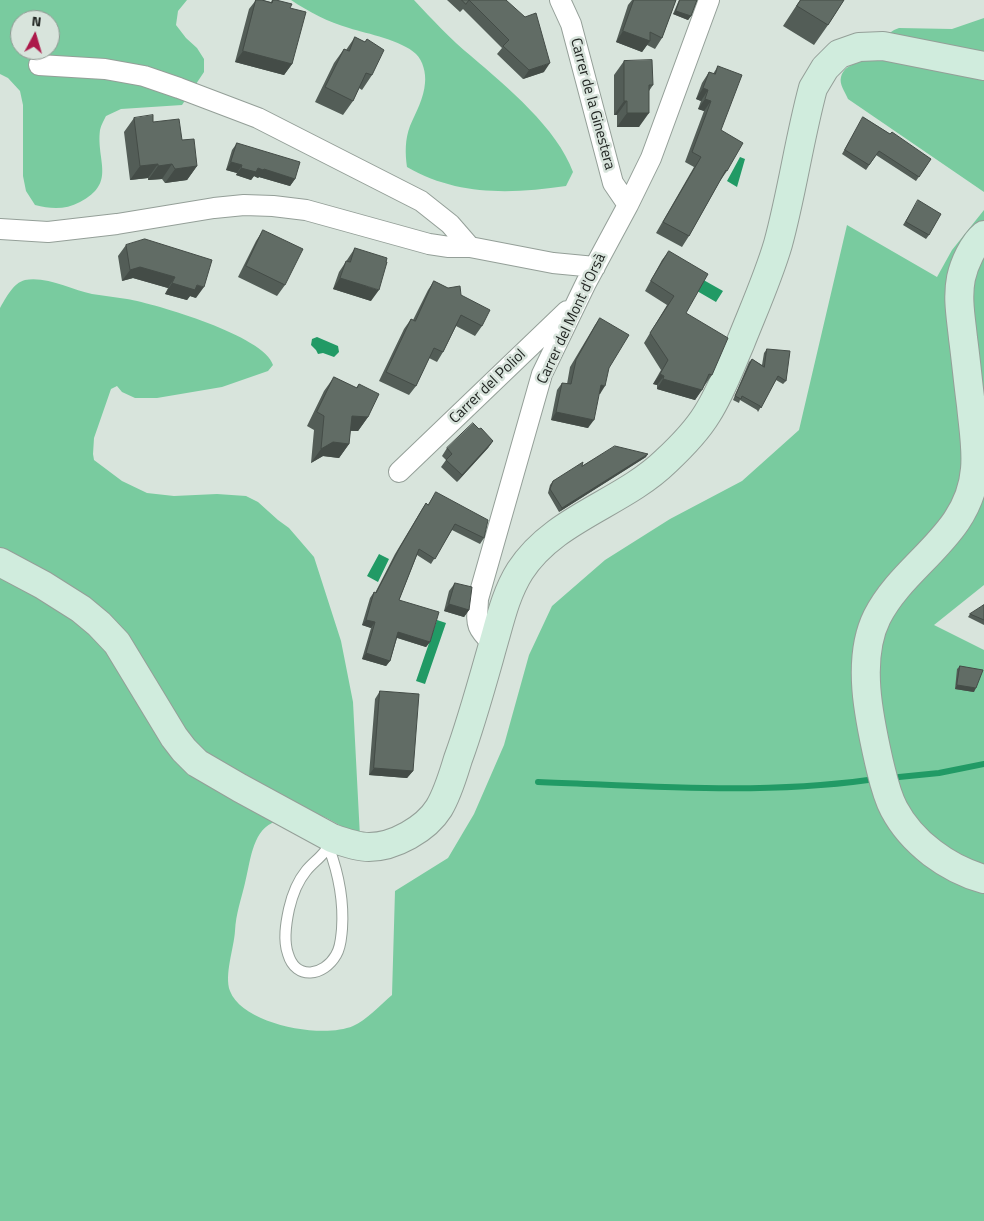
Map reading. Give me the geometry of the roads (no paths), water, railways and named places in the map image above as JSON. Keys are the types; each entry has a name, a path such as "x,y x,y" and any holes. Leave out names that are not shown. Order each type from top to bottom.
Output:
{"main road":[{"path":"0,562 81,608 99,624 117,643 174,737 197,763 330,843 347,843 369,847 387,844 410,834 426,823 438,810 447,792 471,724 506,601 519,572 533,553 551,536 641,481 664,464 688,440 707,415 721,388 764,287 778,245 813,88 825,68 839,54 859,47 883,46 984,66"},
{"path":"984,235 979,239 966,261 961,277 959,303 975,439 974,480 970,496 957,521 930,554 904,578 877,616 871,631 867,654 866,680 874,739 886,791 894,810 923,846 967,874 984,878"}],"street":[{"name":"Carrer de la Ginestera","path":"560,0 571,24 613,183 628,205"},
{"name":"Carrer del Mont d'Orsà","path":"493,644 482,633 477,623 478,599 542,374 651,158 709,0"},
{"path":"39,65 105,70 144,76 258,118 421,201 450,224 470,247"},
{"path":"0,229 48,232 214,208 244,205 273,206 306,210 429,244 449,247 470,247 553,263 595,267"},
{"name":"Carrer del Poliol","path":"399,472 577,303"}],"lane":[{"path":"330,843 342,894 341,941 337,954 330,963 322,970 312,973 302,971 294,965 288,955 285,941 286,923 296,886 330,843"}],"waterway":[{"path":"899,777 939,773 984,764"},
{"path":"538,782 745,788 827,785 868,780"}]}
